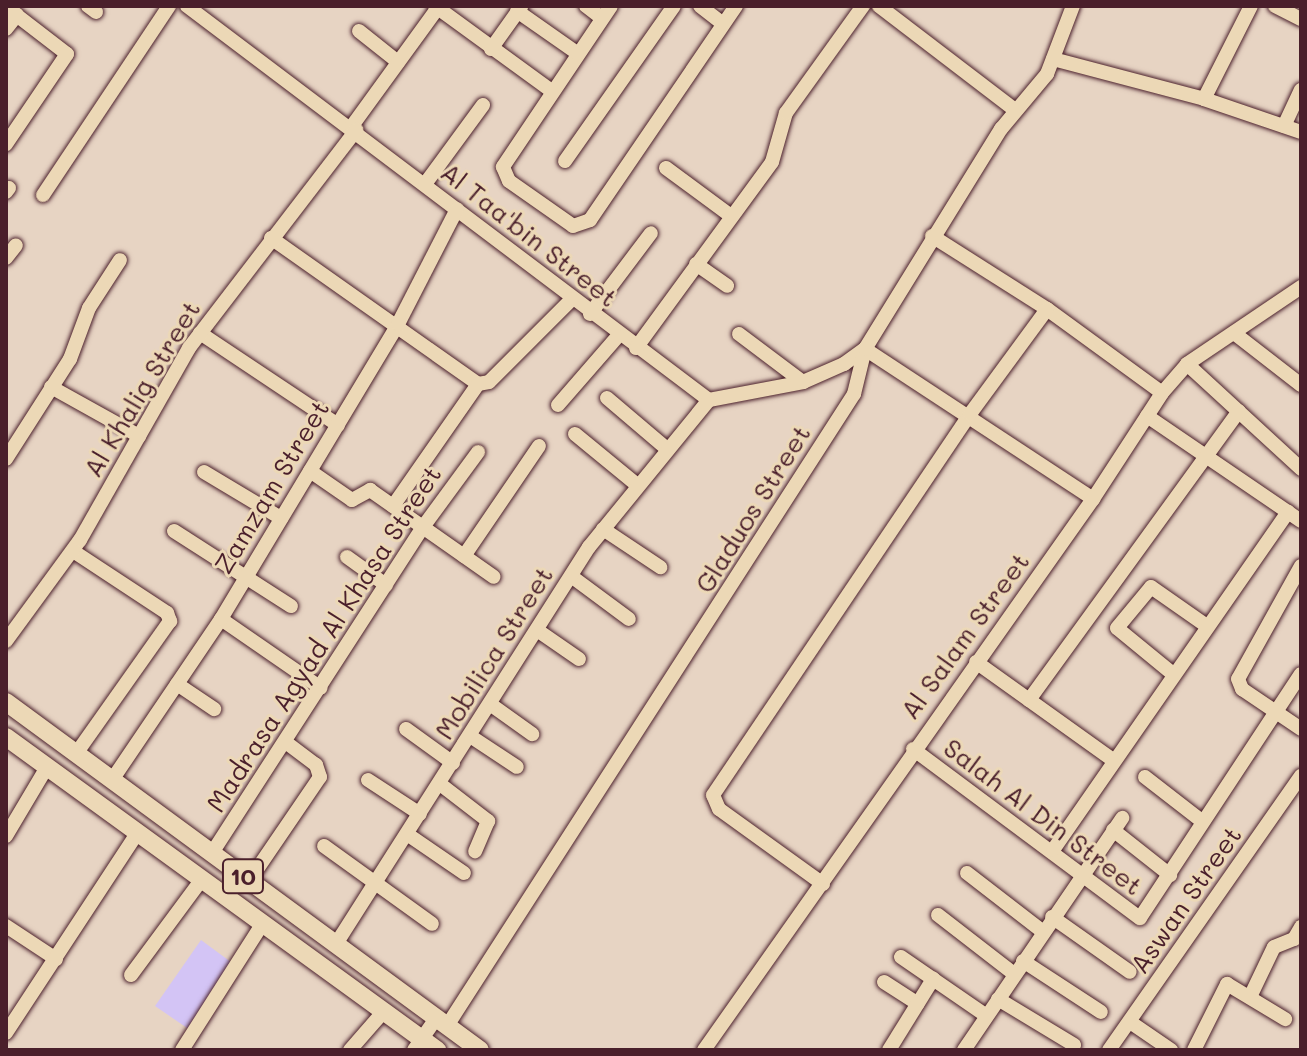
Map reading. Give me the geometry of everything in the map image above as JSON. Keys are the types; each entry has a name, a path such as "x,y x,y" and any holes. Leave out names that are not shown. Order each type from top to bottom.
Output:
{"main road":[{"name":"10","path":"6,702 442,1022 473,1048"},
{"name":"10","path":"6,737 384,1011 424,1046"}],"street":[{"path":"43,195 169,6"},
{"name":"Al Taa'bin Street","path":"187,6 354,128 618,336 709,400"},
{"path":"586,6 607,12 550,90 503,173 579,227 590,220 736,6"},
{"path":"565,161 674,6"},
{"path":"700,6 723,24"},
{"path":"636,348 778,152 786,113 863,6"},
{"path":"879,6 1015,110"},
{"name":"Gladuos Street","path":"424,1046 854,394 865,349 932,236 1015,110 1053,59 1073,6"},
{"path":"1204,99 1251,6"},
{"path":"1275,6 1301,19"},
{"path":"436,7 550,90"},
{"name":"Al Khalig Street","path":"8,634 73,551 200,333 354,128 436,7"},
{"path":"491,49 519,9 577,53"},
{"path":"6,29 12,11 67,54 6,144"},
{"path":"359,31 398,62"},
{"path":"1053,59 1204,99 1301,132"},
{"path":"1284,126 1301,90"},
{"path":"425,184 483,105"},
{"path":"666,168 731,216"},
{"name":"Zamzam Street","path":"112,780 247,576 398,324 457,209"},
{"path":"590,314 651,233"},
{"path":"932,236 1047,309 1162,393"},
{"path":"271,238 398,324 478,384"},
{"path":"6,258 16,245"},
{"path":"6,459 70,359 89,308 120,260"},
{"path":"696,264 727,286"},
{"name":"Al Salam Street","path":"704,1050 823,884 913,749 1093,499 1162,393 1187,364 1301,287"},
{"path":"393,506 478,384 489,382 572,299"},
{"path":"823,884 719,809 713,795 970,414 1047,309"},
{"path":"200,333 338,425"},
{"path":"1234,333 1301,385"},
{"path":"739,334 803,382"},
{"path":"558,405 618,336"},
{"path":"709,400 803,382 844,364 865,349 970,414 1093,499"},
{"path":"1187,364 1301,469"},
{"path":"51,387 139,436"},
{"path":"607,398 667,449"},
{"name":"Mobilica Street","path":"336,944 603,529 709,400"},
{"path":"1029,700 1239,411"},
{"path":"1053,850 1207,626 1295,516 1147,416"},
{"path":"575,434 637,485"},
{"path":"464,556 539,446"},
{"name":"Madrasa Agyad Al Khasa Street","path":"212,853 423,527 478,452"},
{"path":"310,471 351,500 370,490 494,577"},
{"path":"204,472 281,518"},
{"path":"603,529 660,567"},
{"path":"174,531 291,606"},
{"path":"73,551 167,613 170,621 76,754"},
{"path":"347,557 386,585"},
{"path":"1301,566 1238,679 1242,689 1301,729"},
{"path":"571,576 629,619"},
{"path":"1173,674 1117,628 1151,587 1207,626"},
{"path":"221,619 321,688"},
{"path":"537,630 579,659"},
{"path":"976,662 1113,760"},
{"name":"Salah Al Din Street","path":"913,749 1083,872 1140,918 1301,674"},
{"path":"177,684 214,709"},
{"path":"490,704 532,734"},
{"path":"406,729 453,763"},
{"path":"470,736 517,767"},
{"path":"249,881 320,777 316,765 285,742"},
{"path":"6,836 47,767"},
{"name":"Aswan Street","path":"1109,1050 1301,776"},
{"path":"1145,777 1203,822"},
{"path":"368,780 420,814"},
{"path":"440,784 488,821 475,851"},
{"path":"964,1050 1042,931 1118,824 1170,875"},
{"path":"6,1033 138,832"},
{"path":"407,834 464,873"},
{"path":"324,846 432,924"},
{"path":"967,873 1042,931"},
{"path":"131,975 202,879"},
{"path":"938,915 1014,974"},
{"path":"1052,917 1130,972"},
{"path":"182,1050 263,923"},
{"path":"6,926 56,959"},
{"path":"1250,997 1274,947 1299,937"},
{"path":"901,957 987,1016"},
{"path":"1023,961 1101,1012"},
{"path":"889,1050 933,979"},
{"path":"884,982 918,1004"},
{"path":"1194,1050 1225,986 1250,997 1285,1019"},
{"path":"998,999 1074,1045"},
{"path":"350,1050 384,1011"},
{"path":"1130,1022 1171,1050"}],"building":[{"path":"201,940 235,965 190,1030 155,1006"}]}
